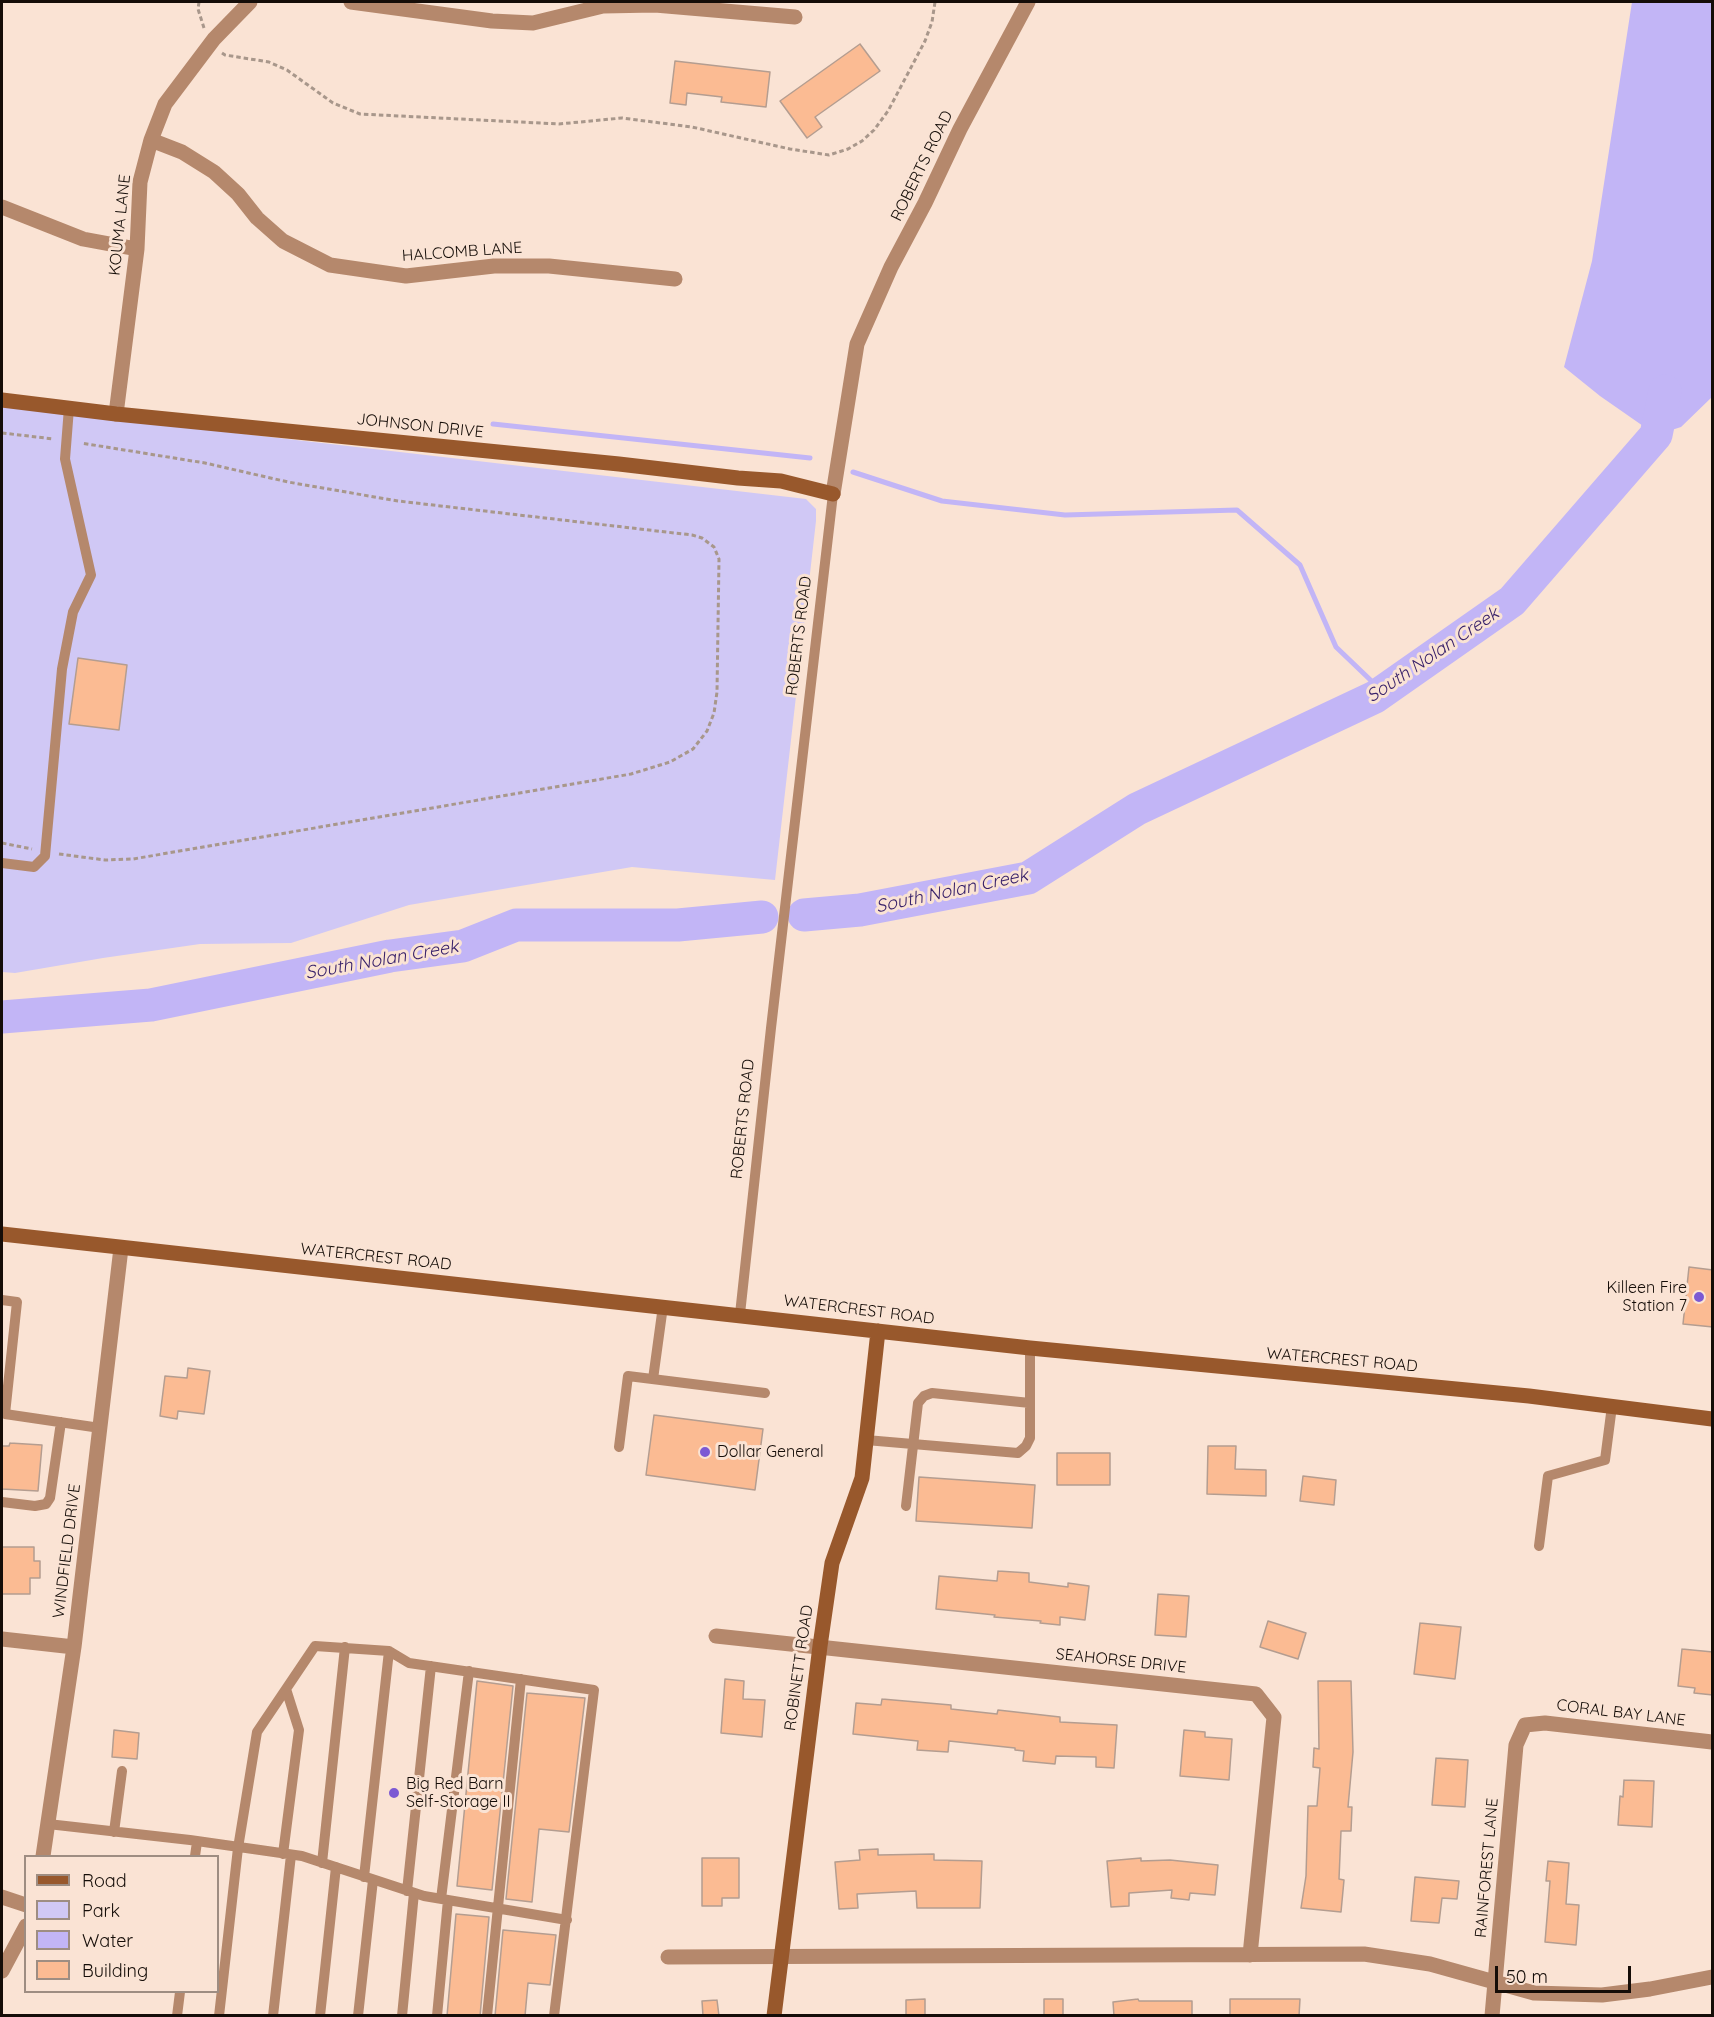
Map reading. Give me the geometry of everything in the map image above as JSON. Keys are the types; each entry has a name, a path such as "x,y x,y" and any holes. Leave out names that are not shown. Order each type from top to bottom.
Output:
{"street":[{"name":"KOUMA LANE","path":"116,414 137,249 140,182 151,140 165,104 212,41 250,2"},
{"path":"351,2 492,21 542,21 603,6 645,5 795,17"},
{"name":"ROBERTS ROAD","path":"833,494 857,344 891,267 960,129 1028,2"},
{"name":"HALCOMB LANE","path":"151,140 182,152 214,172 283,242 330,265 406,276 494,266 549,266 675,279"},
{"path":"2,207 83,239 137,249"},
{"name":"JOHNSON DRIVE","path":"2,400 116,414 781,482 833,494"},
{"name":"WATERCREST ROAD","path":"2,1234 740,1314 1030,1348 1517,1394 1713,1419"},
{"name":"WINDFIELD DRIVE","path":"43,1855 74,1647 121,1248"},
{"name":"ROBINETT ROAD","path":"774,2016 819,1646 832,1563 862,1478 878,1330"},
{"name":"SEAHORSE DRIVE","path":"716,1636 1256,1694 1274,1717 1250,1955"},
{"path":"2,1639 74,1647"},
{"name":"CORAL BAY LANE","path":"1525,1725 1545,1723 1713,1742"},
{"name":"RAINFOREST LANE","path":"1492,2016 1516,1745 1525,1725"},
{"path":"2,1898 24,1904"},
{"path":"2,1971 24,1930"},
{"path":"668,1957 1364,1954 1430,1964 1534,1992 1602,1995 1713,1977"}],"lane":[{"path":"2,863 34,867 45,856 62,669 73,612 91,575 65,459 69,408"},
{"name":"ROBERTS ROAD","path":"740,1314 768,1051 833,494"},
{"path":"2,1300 17,1302 5,1414 100,1428"},
{"path":"653,1379 663,1306"},
{"path":"866,1440 1018,1453 1026,1446 1030,1438 1030,1348"},
{"path":"619,1447 628,1376 765,1393"},
{"path":"906,1506 918,1403 924,1396 932,1394 1030,1403"},
{"path":"1539,1546 1548,1476 1605,1460 1612,1406"},
{"path":"2,1502 35,1506 46,1504 50,1498 61,1422"},
{"path":"219,2016 238,1848 257,1732 315,1646 389,1651 409,1663 594,1690 554,2016"},
{"path":"322,1863 345,1647"},
{"path":"358,2016 389,1651"},
{"path":"402,2016 410,1892 432,1666"},
{"path":"437,2016 445,1900 469,1671"},
{"path":"487,2016 521,1679"},
{"path":"273,2016 299,1730 286,1689"},
{"path":"114,1832 122,1771"},
{"path":"48,1824 302,1856 410,1892 567,1920"},
{"path":"195,1855 197,1842"},
{"path":"320,2016 336,1868"},
{"path":"177,2016 180,1993"}],"path":[{"path":"199,2 201,22 212,41 225,55 268,62 287,70 333,103 360,114 559,124 622,118 692,127 790,149 829,155 848,149 862,141 874,130 888,111 924,41 932,22 935,2"},
{"path":"2,433 67,440 205,463 288,482 398,501 692,535 702,538 714,547 719,559 717,692 714,713 707,731 693,749 670,762 631,774 133,859 105,860 2,843"}],"green space":[{"path":"2,406 806,499 816,509 816,521 775,880 632,867 409,905 291,943 200,944 15,973 2,972"}],"water":[{"path":"1632,2 1712,2 1712,397 1681,427 1656,435 1600,396 1564,367 1592,261"}],"building":[{"path":"860,44 880,71 815,117 822,127 807,138 780,101"},
{"path":"675,61 770,72 766,107 721,102 722,97 687,93 686,105 670,103"},
{"path":"78,658 127,665 119,730 69,724"},
{"name":"Killeen Fire Station 7","path":"1689,1267 1713,1270 1713,1327 1683,1324"},
{"path":"188,1368 210,1371 204,1414 178,1411 177,1419 160,1416 165,1376 187,1378"},
{"name":"Dollar General","path":"654,1415 763,1429 755,1490 646,1475"},
{"path":"10,1443 42,1445 38,1491 2,1489 2,1446 9,1446"},
{"path":"1208,1446 1236,1446 1235,1469 1266,1470 1266,1496 1207,1494"},
{"path":"1057,1453 1110,1453 1110,1485 1057,1485"},
{"path":"1303,1476 1336,1480 1334,1505 1300,1501"},
{"path":"919,1477 1035,1485 1032,1528 916,1521"},
{"path":"2,1547 34,1547 34,1561 40,1561 40,1578 30,1578 30,1594 2,1594"},
{"path":"998,1571 1029,1573 1029,1582 1068,1587 1068,1583 1089,1586 1085,1620 1060,1617 1060,1625 936,1609 939,1576 997,1581"},
{"path":"1158,1594 1189,1596 1186,1637 1155,1635"},
{"path":"1268,1621 1306,1633 1298,1659 1260,1647"},
{"path":"1420,1623 1461,1627 1455,1679 1414,1674"},
{"path":"1682,1649 1713,1652 1713,1695 1694,1693 1695,1688 1678,1686"},
{"path":"725,1679 744,1681 743,1699 765,1700 762,1737 721,1733"},
{"path":"477,1681 513,1686 492,1890 457,1886"},
{"path":"1318,1681 1351,1681 1353,1752 1348,1807 1352,1807 1351,1831 1341,1831 1339,1879 1344,1880 1341,1912 1301,1908 1306,1876 1308,1806 1317,1806 1320,1768 1313,1767 1314,1748 1319,1749"},
{"path":"527,1693 585,1698 569,1832 539,1829 532,1902 506,1899"},
{"path":"882,1699 951,1705 951,1709 997,1714 998,1710 1060,1717 1060,1722 1117,1725 1114,1768 1096,1767 1096,1757 1056,1756 1055,1764 1023,1761 1024,1751 1015,1750 1015,1748 949,1741 948,1752 917,1750 918,1741 853,1734 856,1703 881,1705"},
{"path":"114,1730 139,1733 137,1759 112,1757"},
{"path":"1184,1730 1205,1732 1205,1737 1232,1739 1229,1780 1180,1776"},
{"path":"1436,1758 1468,1760 1465,1807 1432,1805"},
{"path":"1624,1780 1654,1781 1652,1827 1618,1825 1620,1796 1623,1797"},
{"path":"878,1849 878,1855 934,1854 934,1860 982,1861 980,1908 917,1908 916,1891 857,1894 858,1908 839,1909 835,1862 860,1860 859,1850"},
{"path":"702,1858 739,1858 739,1898 722,1898 722,1906 702,1906"},
{"path":"1141,1858 1141,1861 1170,1860 1218,1865 1215,1895 1190,1893 1189,1900 1171,1898 1172,1890 1129,1893 1129,1906 1111,1907 1107,1861"},
{"path":"1548,1861 1569,1863 1566,1904 1579,1905 1576,1945 1545,1942 1550,1881 1546,1881"},
{"path":"1415,1877 1459,1881 1457,1899 1442,1898 1439,1923 1411,1921"},
{"path":"456,1914 489,1917 480,2016 447,2016"},
{"path":"503,1930 556,1935 550,1985 528,1983 525,2016 495,2016"},
{"path":"925,1999 925,2016 906,2016 906,2000"},
{"path":"1044,1999 1063,1999 1063,2016 1044,2016"},
{"path":"1138,1999 1139,2001 1192,2001 1192,2016 1114,2016 1113,2002"},
{"path":"1230,1999 1300,1999 1299,2016 1230,2016"},
{"path":"717,2000 719,2016 703,2016 702,2001"}],"waterway":[{"name":"South Nolan Creek","path":"804,915 860,910 1028,878 1137,809 1375,697 1512,601 1656,435 1665,391"},
{"path":"493,424 810,458"},
{"path":"853,472 942,501 1065,515 1237,510 1300,565 1336,647 1383,692"},
{"name":"South Nolan Creek","path":"2,1017 151,1005 390,956 463,946 516,925 678,925 762,917"}],"place":[{"name":"Killeen Fire Station 7","path":"1699,1297"},
{"name":"Dollar General","path":"705,1452"},
{"name":"Big Red Barn Self-Storage II","path":"394,1793"}]}
